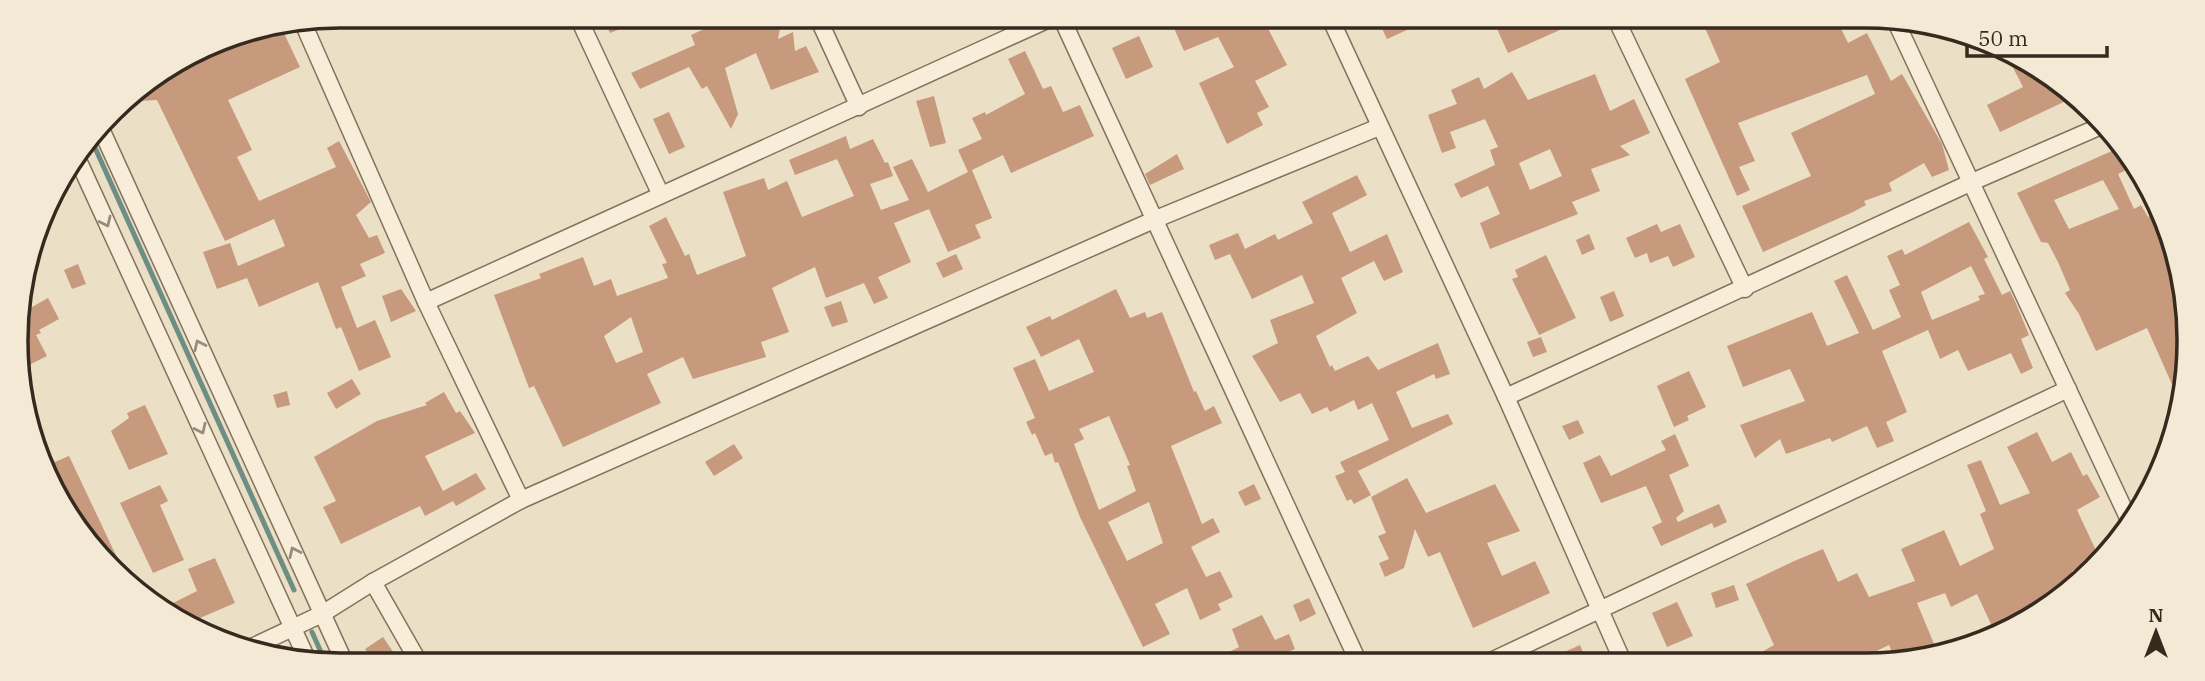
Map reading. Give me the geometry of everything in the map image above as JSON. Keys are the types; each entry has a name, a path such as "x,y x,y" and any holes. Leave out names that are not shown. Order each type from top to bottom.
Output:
{"street":[{"path":"583,28 660,193"},
{"path":"823,28 859,107"},
{"path":"426,302 660,193 859,107 1030,28"},
{"path":"1066,28 1354,653"},
{"path":"1335,28 1506,397 1601,606 1619,653"},
{"path":"1620,28 1745,289"},
{"path":"306,30 426,302 521,500"},
{"path":"1900,31 2125,512"},
{"path":"262,643 322,614 373,582 521,500 1156,219 1379,128"},
{"path":"1506,397 1972,182 2094,129"},
{"path":"104,137 339,653"},
{"path":"81,167 303,650"},
{"path":"1507,653 1601,606 2068,389"},
{"path":"373,582 414,653"}],"building":[{"path":"607,28 623,28 610,33"},
{"path":"706,28 780,28 778,39 793,32 795,51 806,46 819,72 771,90 756,53 725,68 738,114 731,129 707,86 702,89 689,67 640,89 631,73 695,45 691,35"},
{"path":"1174,28 1268,28 1287,65 1255,81 1269,107 1257,113 1263,125 1227,144 1199,83 1234,67 1218,37 1184,51"},
{"path":"1382,28 1411,28 1387,39"},
{"path":"1497,28 1564,28 1508,53"},
{"path":"1705,28 1841,28 1848,43 1867,33 1891,81 1902,74 1942,144 1949,170 1932,177 1924,163 1889,183 1892,191 1864,201 1866,205 1853,212 1763,252 1742,206 1811,176 1791,133 1875,94 1867,75 1738,123 1755,161 1739,167 1750,190 1737,196 1685,79 1720,62"},
{"path":"284,33 300,67 228,100 252,150 237,157 259,201 336,167 327,148 339,141 371,202 356,215 369,238 377,235 385,253 360,264 366,276 341,287 357,328 375,320 391,357 359,371 341,327 336,329 318,282 259,307 247,278 217,289 203,252 230,243 238,266 285,246 274,219 225,241 157,100 140,101 202,60 240,45"},
{"path":"1139,36 1153,67 1126,79 1112,48"},
{"path":"1025,51 1043,89 1051,86 1063,112 1080,105 1094,136 1011,173 1003,155 972,170 992,218 975,225 981,238 948,252 929,209 894,223 911,262 878,277 888,298 874,304 864,283 826,298 815,267 772,288 789,332 761,342 766,357 693,379 683,357 647,374 661,403 563,447 534,386 529,388 494,295 541,278 539,274 583,257 594,286 611,279 617,296 668,278 662,264 667,263 649,226 666,217 685,256 689,254 697,275 746,256 723,192 764,178 768,190 787,181 802,217 854,196 837,159 795,175 789,160 846,136 850,149 873,139 885,163 888,162 893,176 870,184 881,210 909,200 893,167 912,159 928,192 968,172 958,150 982,139 972,118 985,112 986,115 1025,94 1008,59","holes":["631,317 643,352 616,363 604,336"]},
{"path":"2012,65 2065,101 2000,132 1987,105 2023,87"},
{"path":"1512,72 1528,100 1595,74 1610,111 1634,99 1650,133 1620,146 1630,155 1591,169 1600,191 1572,202 1578,214 1490,249 1480,223 1500,214 1488,186 1461,198 1454,184 1495,165 1490,150 1498,147 1485,119 1450,132 1456,148 1442,153 1428,115 1457,104 1451,90 1479,77 1484,89","holes":["1550,149 1562,176 1530,190 1519,163"]},
{"path":"934,96 946,143 930,147 916,101"},
{"path":"669,112 685,147 669,154 653,119"},
{"path":"2113,151 2126,170 2118,174 2134,209 2141,205 2148,217 2151,215 2166,260 2176,320 2173,387 2147,328 2096,351 2079,314 2065,293 2070,290 2058,262 2048,243 2041,242 2017,193","holes":["2103,180 2119,209 2069,229 2054,200"]},
{"path":"1177,154 1184,169 1150,185 1145,174"},
{"path":"1357,175 1367,195 1332,213 1350,252 1387,234 1403,272 1384,281 1374,261 1341,278 1357,313 1316,336 1330,367 1332,365 1335,371 1368,356 1378,370 1438,343 1450,374 1436,379 1434,374 1396,392 1412,428 1448,414 1453,424 1358,471 1371,495 1354,504 1351,499 1347,501 1335,476 1345,472 1340,462 1389,440 1372,403 1358,410 1354,400 1330,412 1327,407 1312,414 1300,393 1280,402 1252,356 1278,343 1270,320 1314,303 1302,275 1252,299 1230,254 1215,260 1209,245 1238,233 1245,249 1275,234 1278,240 1313,223 1302,202"},
{"path":"1969,222 1988,257 1984,259 2002,295 2010,291 2015,301 2029,335 2021,339 2033,368 2021,374 2011,353 1968,371 1958,350 1940,359 1928,330 1882,351 1907,412 1886,422 1894,441 1877,448 1867,426 1832,442 1830,438 1786,454 1780,439 1755,458 1740,425 1805,401 1790,369 1743,387 1727,346 1812,312 1827,346 1859,333 1834,281 1847,275 1873,330 1901,317 1889,290 1900,285 1887,256 1902,249 1905,255","holes":["1971,266 1985,294 1978,296 1980,300 1932,320 1921,292"]},
{"path":"1657,224 1661,232 1680,224 1695,257 1673,267 1668,256 1650,263 1647,253 1635,258 1626,238"},
{"path":"1589,234 1595,249 1582,255 1576,240"},
{"path":"956,254 963,269 943,278 936,263"},
{"path":"1546,255 1576,318 1539,335 1512,279 1518,277 1515,270"},
{"path":"78,264 86,284 72,289 64,270"},
{"path":"401,289 416,311 391,322 382,296"},
{"path":"1116,289 1130,318 1145,312 1147,318 1162,312 1194,392 1196,391 1205,411 1214,406 1222,423 1171,446 1202,524 1213,518 1220,532 1191,547 1206,577 1220,571 1233,597 1218,604 1221,610 1200,620 1187,588 1155,604 1170,634 1143,647 1080,517 1058,462 1055,463 1052,453 1045,456 1035,433 1032,435 1026,422 1035,418 1013,368 1035,359 1049,391 1094,372 1079,339 1041,357 1026,327 1050,316 1052,320","holes":["1109,416 1130,465 1127,466 1136,491 1099,510 1074,444 1084,439 1079,429","1149,502 1163,543 1127,561 1108,522"]},
{"path":"1614,291 1624,316 1610,322 1600,297"},
{"path":"48,298 59,319 39,330 41,333 36,335 47,356 29,365 28,340 30,308"},
{"path":"841,301 848,322 832,327 824,307"},
{"path":"1541,337 1547,352 1533,357 1527,342"},
{"path":"1689,371 1706,407 1687,416 1689,420 1674,427 1657,386"},
{"path":"352,379 361,394 336,409 327,393"},
{"path":"287,391 290,405 277,408 273,395"},
{"path":"444,392 456,413 460,411 475,433 425,456 443,491 476,473 486,489 456,506 453,501 425,516 420,506 341,544 323,507 336,501 314,457 377,421 427,405 425,403"},
{"path":"145,405 168,454 129,470 111,431 129,418 127,413"},
{"path":"1578,420 1584,433 1569,440 1562,426"},
{"path":"2037,432 2052,462 2071,452 2083,476 2087,474 2100,497 2077,510 2096,550 2072,571 2071,575 2021,611 1992,626 1977,594 1951,607 1945,593 1917,603 1934,645 1892,651 1889,645 1873,653 1760,653 1774,645 1746,584 1792,562 1823,549 1838,582 1857,573 1869,597 1915,581 1901,549 1944,530 1960,566 1994,549 1980,514 1986,511 1967,465 1981,460 2000,505 2030,493 2007,447"},
{"path":"1675,434 1689,466 1669,475 1684,511 1676,518 1678,522 1719,504 1727,522 1714,528 1712,523 1661,546 1652,527 1662,522 1646,486 1601,503 1583,463 1600,455 1611,476 1666,450 1661,441"},
{"path":"734,444 743,458 714,476 705,462"},
{"path":"69,456 118,559 81,514 53,463"},
{"path":"1407,478 1426,513 1495,484 1520,531 1487,543 1502,576 1535,561 1550,593 1473,628 1440,552 1428,557 1415,529 1404,568 1385,577 1379,563 1389,559 1378,536 1386,533 1371,497"},
{"path":"1254,484 1261,499 1245,506 1238,492"},
{"path":"160,485 168,501 160,505 184,560 153,573 120,503"},
{"path":"215,558 235,603 200,618 201,621 172,603 197,591 188,569"},
{"path":"1734,585 1739,600 1716,608 1711,593"},
{"path":"1309,598 1316,614 1300,622 1293,605"},
{"path":"1677,602 1693,636 1667,647 1652,613"},
{"path":"1262,615 1275,640 1289,634 1295,649 1286,653 1227,653 1239,647 1232,629"},
{"path":"383,637 394,653 368,653 365,649"},
{"path":"1580,645 1583,653 1562,653"}],"waterway":[{"path":"95,148 294,590"},
{"path":"312,632 321,652"}]}
